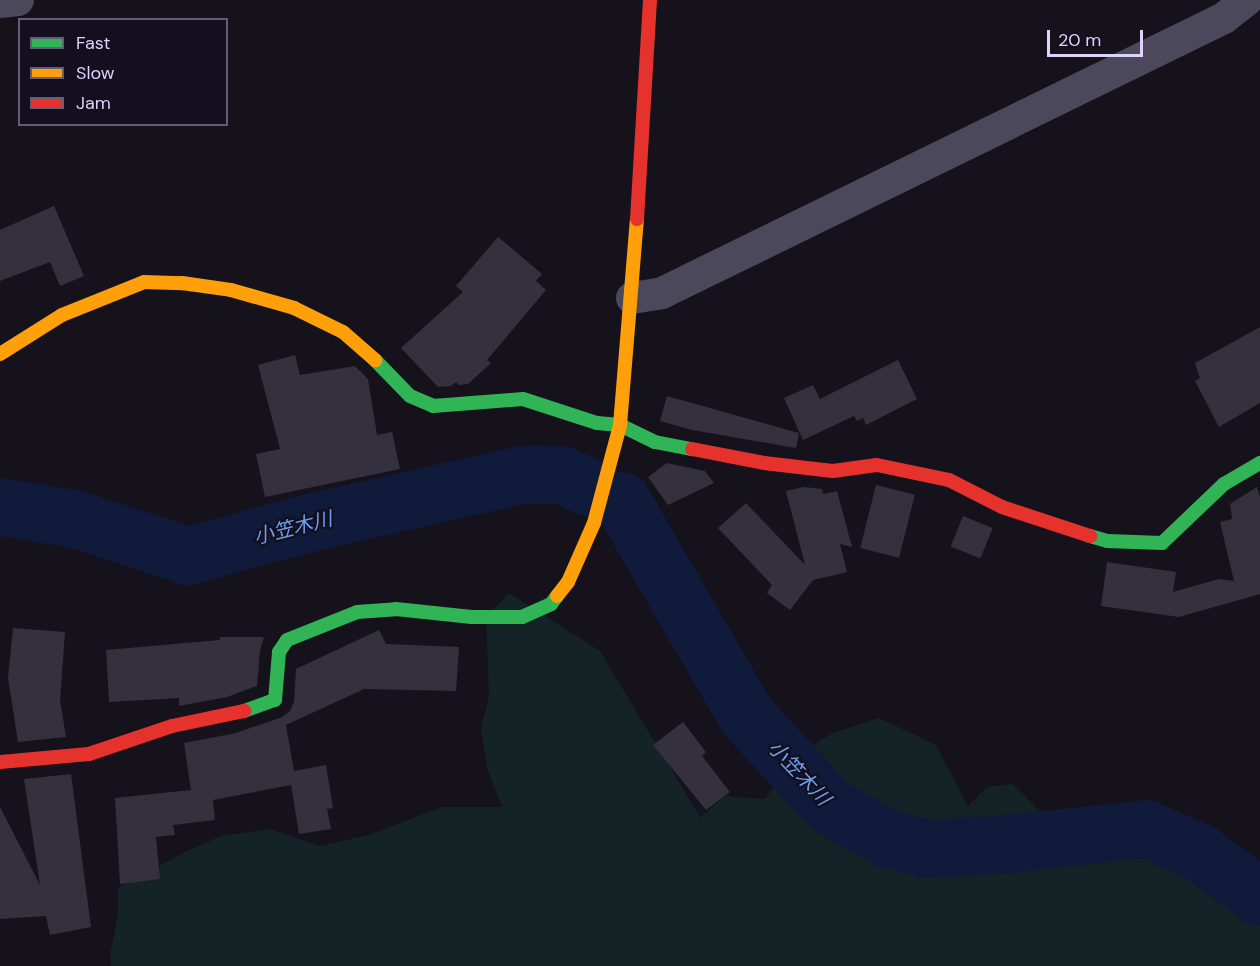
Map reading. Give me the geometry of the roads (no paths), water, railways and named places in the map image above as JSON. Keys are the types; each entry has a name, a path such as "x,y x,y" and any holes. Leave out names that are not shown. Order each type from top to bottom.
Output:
{"street":[{"path":"0,2 18,0"},
{"path":"0,762 89,754 172,726 232,714 275,700 279,652 287,639 357,612 396,609 472,617 522,617 550,604 568,582 594,524 620,425 632,297 650,0"},
{"path":"632,297 662,293 1224,18 1247,0"},
{"path":"0,354 62,315 144,282 182,283 231,290 294,308 343,332 369,353 410,396 433,406 523,399 597,423 620,425 655,442 764,463 833,471 877,465 949,480 1002,507 1107,541 1162,543 1224,484 1260,464"}],"waterway":[{"name":"小笠木川","path":"0,507 75,519 188,556 313,522 522,475 562,475 588,487"},
{"name":"小笠木川","path":"622,501 746,715 830,807 889,839 928,849 1008,844 1146,829 1199,852 1260,897"}]}
